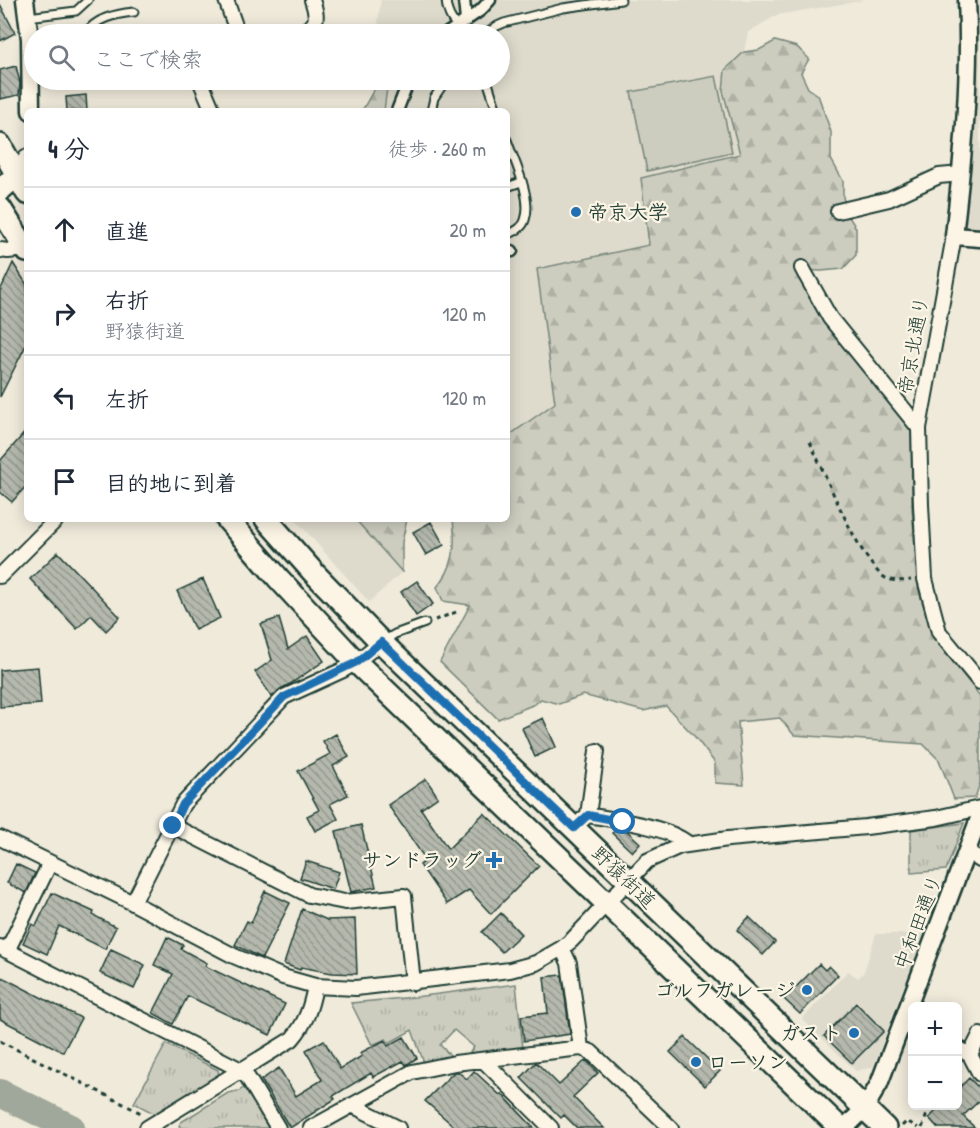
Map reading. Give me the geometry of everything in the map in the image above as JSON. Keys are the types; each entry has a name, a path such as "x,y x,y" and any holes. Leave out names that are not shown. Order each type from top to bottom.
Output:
{"main road":[{"path":"0,145 24,175 0,190"},
{"path":"0,208 24,247"},
{"name":"野猿街道","path":"230,522 279,579 357,662 840,1128"},
{"name":"野猿街道","path":"269,522 381,642 581,821 628,882 865,1108 894,1127"}],"street":[{"path":"25,0 29,24"},
{"path":"226,0 234,24"},
{"path":"312,0 316,16 313,24"},
{"path":"462,24 464,0"},
{"path":"462,24 480,5 490,0"},
{"name":"帝京北通り","path":"967,0 970,49 967,118 961,174 954,236 919,428 925,579 939,632 980,682"},
{"path":"31,90 31,108"},
{"path":"204,90 212,108"},
{"path":"398,108 405,90"},
{"path":"838,211 889,199 939,176 961,174"},
{"path":"954,236 980,238"},
{"path":"0,250 24,250"},
{"path":"802,268 830,318 919,428"},
{"path":"0,576 54,522"},
{"path":"133,903 183,804 284,697 357,662 381,642"},
{"path":"597,751 581,821 649,827 681,837 689,844"},
{"path":"0,838 252,964 283,977 315,986 356,988 510,970 536,963 562,948 647,861 680,846 866,827 936,818 980,808"},
{"name":"中和田通り","path":"845,1128 865,1108 907,1026 974,855 980,816"},
{"path":"173,826 309,895 345,902 404,896 413,983"},
{"path":"50,863 4,949 241,1070 278,1128"},
{"path":"562,948 569,963 581,1048"},
{"path":"150,1123 284,1045 298,1032 311,1008 315,986"},
{"path":"980,1035 964,1051 980,1074"},
{"path":"311,1128 412,1072 455,1063 581,1048 591,1052 671,1128"},
{"path":"483,1060 551,1128"},
{"path":"352,1105 398,1128"}],"lane":[{"path":"28,17 76,11 88,0"},
{"path":"446,0 448,16 462,24"},
{"path":"502,24 563,8 621,0"},
{"path":"95,24 113,14 134,12"},
{"path":"432,108 439,90"},
{"path":"490,90 496,108"},
{"path":"510,148 527,197 525,221 516,231 510,234"},
{"path":"510,187 522,182"},
{"path":"381,642 425,623"}],"path":[{"path":"810,442 865,556 884,578 900,581 925,579"},
{"path":"436,619 459,611"},
{"path":"0,1041 150,1123"},
{"path":"894,1127 907,1121 920,1128 928,1110"}],"shaded area":[{"name":"帝京大学","path":"381,0 865,0 777,15 748,32 744,52 725,70 723,91 740,154 641,178 649,245 537,269 556,403 510,435 510,108 385,108 387,90 510,90 510,24 378,24"},
{"path":"977,0 980,0 980,230 963,228 978,51"},
{"path":"298,522 358,522 402,572 369,602"},
{"path":"876,934 924,934 873,1067 856,1071 802,1019 848,971 858,978 864,972"}],"green space":[{"path":"775,41 797,47 809,59 801,73 808,88 818,95 831,132 831,159 843,181 843,197 849,217 856,228 856,255 843,269 798,270 911,424 912,508 918,588 933,637 980,696 980,783 975,798 954,799 939,760 923,744 794,735 780,718 738,722 744,785 715,783 715,763 696,738 666,706 643,711 583,695 559,704 541,699 535,704 498,719 440,662 470,605 443,601 437,587 451,564 453,522 510,522 510,435 555,403 537,269 649,245 641,178 740,154 723,91 725,70 744,52 759,50"},
{"path":"716,76 732,152 647,171 631,92"},
{"path":"387,90 384,108 364,108 373,91"},
{"path":"358,522 406,522 402,542 402,572"},
{"path":"964,823 946,870 911,873 911,830"},
{"path":"516,984 523,1049 467,1056 474,1047 454,1030 440,1045 453,1058 424,1063 412,1030 389,1043 386,1039 372,1045 351,1003 415,997"},
{"path":"166,1044 218,1070 219,1076 157,1115 134,1103"},
{"path":"245,1087 269,1128 183,1128 179,1126 181,1122 228,1093"}],"building":[{"path":"0,4 15,33 0,41"},
{"path":"16,66 20,83 19,95 0,99 0,70"},
{"path":"86,95 87,108 67,108 66,97"},
{"path":"13,263 24,280 24,349 0,397 0,291"},
{"path":"24,433 24,488 12,502 0,492 0,461"},
{"path":"431,522 444,545 426,555 413,532"},
{"path":"58,552 120,617 106,631 91,615 77,629 30,579"},
{"path":"203,579 220,618 195,630 177,591"},
{"path":"417,581 433,604 416,616 401,592"},
{"path":"279,618 288,649 307,636 324,661 280,689 272,697 255,672 272,660 261,624"},
{"path":"38,667 41,704 0,707 0,670"},
{"path":"543,718 556,747 535,757 522,728"},
{"path":"336,734 349,757 333,766 348,795 330,804 338,819 315,831 307,816 319,810 298,771 330,754 323,741"},
{"path":"426,779 438,797 421,809 448,849 484,813 539,866 491,914 469,890 447,904 420,865 426,860 388,805"},
{"path":"361,825 376,887 351,892 336,831"},
{"path":"618,829 627,831 640,843 632,852 612,833"},
{"path":"306,861 339,872 333,889 300,878"},
{"path":"16,864 35,873 26,893 7,883"},
{"path":"265,891 290,903 262,958 235,945 247,921 251,923"},
{"path":"52,893 94,912 93,915 116,927 105,949 59,926 47,954 23,943 32,924 36,926"},
{"path":"302,909 327,920 355,919 357,974 332,973 301,967 300,970 284,964"},
{"path":"501,913 521,934 502,952 482,932"},
{"path":"749,917 775,942 763,955 737,930"},
{"path":"167,937 183,945 181,949 207,963 205,966 285,1004 270,1035 188,996 173,1024 153,1013 173,974 154,965"},
{"path":"111,949 145,965 134,989 100,973"},
{"path":"819,964 825,970 829,966 838,975 800,1014 784,999"},
{"path":"562,975 570,1034 524,1041 521,1016 548,1013 544,977"},
{"path":"0,976 81,1018 63,1052 0,1019"},
{"name":"ガスト","path":"856,1003 884,1031 852,1063 824,1036"},
{"path":"404,1037 417,1058 406,1065 403,1061 373,1077 371,1073 333,1096 335,1099 290,1128 261,1080 279,1068 296,1096 322,1080 306,1050 324,1040 340,1069 362,1056 360,1053 385,1040 388,1046"},
{"path":"685,1037 720,1071 705,1086 670,1052"},
{"path":"586,1060 598,1073 573,1097 604,1128 577,1128 564,1115 561,1118 521,1078 536,1062 559,1085"},
{"path":"474,1071 500,1095 502,1094 534,1128 456,1128 425,1101 454,1072 458,1072 467,1079"},
{"path":"969,1078 980,1089 980,1100 963,1116 975,1128 938,1128 929,1118 937,1110 962,1110 962,1085"}],"waterway":[{"path":"0,1093 71,1128"}],"place":[{"name":"帝京大学","path":"576,212"},
{"name":"サンドラッグ","path":"494,860"},
{"name":"ゴルフガレージ","path":"807,990"},
{"name":"ガスト","path":"854,1033"},
{"name":"ローソン","path":"696,1062"}],"route":[{"path":"173,826 183,804 284,697 343,670 357,662 381,642 574,828 588,815 623,822"}]}
